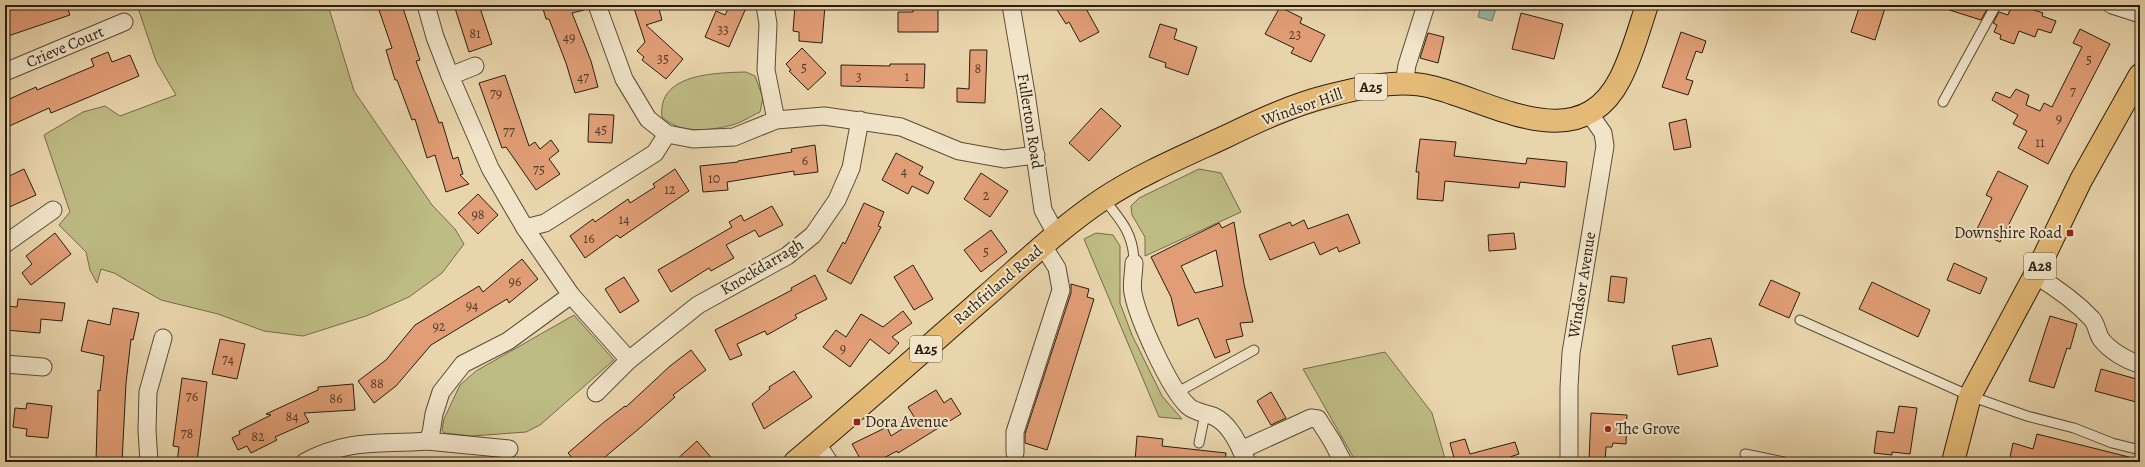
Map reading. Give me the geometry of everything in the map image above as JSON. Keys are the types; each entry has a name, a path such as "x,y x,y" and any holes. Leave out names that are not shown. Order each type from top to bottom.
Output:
{"main road":[{"name":"Windsor Hill","path":"1050,240 1103,198 1148,172 1257,122 1311,101 1359,89 1404,84 1430,86 1540,121 1562,122 1589,113 1610,95 1620,80 1647,5"},
{"name":"A28","path":"1953,462 1970,396 2035,275 2081,180 2140,75"},
{"name":"Rathfriland Road","path":"795,462 1050,240"}],"street":[{"path":"426,5 435,37 450,76 490,168 525,228 571,295 629,360"},
{"path":"597,5 624,79 648,119 667,134 693,140 734,137 776,120 824,116 901,127 959,151 1004,158 1036,155"},
{"path":"765,5 768,24 766,70 776,120"},
{"name":"Fullerton Road","path":"1010,5 1036,155 1043,210 1061,290 1015,432 1015,453"},
{"path":"1404,84 1407,65 1426,5"},
{"path":"2112,5 2140,14"},
{"name":"Crieve Court","path":"5,72 124,22"},
{"path":"450,76 475,66"},
{"name":"Windsor Avenue","path":"1569,462 1569,387 1571,354 1605,146 1603,133 1589,113"},
{"name":"Knockdarragh","path":"596,393 629,360 698,305 787,256 813,235 837,200 851,168 860,120"},
{"path":"525,228 545,223 655,153 667,134"},
{"path":"5,244 53,210"},
{"path":"1134,263 1133,292 1140,317 1156,355 1188,406 1224,423 1233,434 1244,456 1311,418 1318,419 1332,441 1342,462"},
{"path":"2035,275 2050,284 2092,320 2101,338 2108,346 2123,356 2140,364"},
{"path":"427,441 432,433 434,414 441,392 463,364 508,341 571,295"},
{"path":"149,462 147,430 148,392 163,338"},
{"path":"5,364 43,367"},
{"path":"305,462 342,446 382,442 427,441 509,449"},
{"path":"816,444 829,462"}],"lane":[{"path":"1943,102 1996,5"},
{"path":"1103,198 1128,230 1134,248 1134,263"},
{"path":"1800,320 1970,396 2027,416 2074,428 2112,443 2140,450"},
{"path":"1178,392 1254,350"},
{"path":"1199,443 1205,414"},
{"path":"1745,454 1784,462"}],"shaded area":[{"path":"137,5 328,5 354,91 432,205 455,229 464,244 442,273 409,297 366,316 303,336 264,331 218,314 161,300 114,273 101,269 97,283 90,270 86,252 59,225 70,212 44,135 83,112 105,106 120,116 176,95 156,61"},
{"path":"1481,5 1497,5 1492,21 1478,17"},
{"path":"746,72 755,76 763,98 760,112 735,124 704,130 686,129 669,122 662,117 663,102 669,92 678,84 691,78 705,75"},
{"path":"1199,169 1221,173 1241,212 1145,256 1145,237 1132,215 1131,206 1139,198"},
{"path":"1096,233 1113,235 1120,246 1120,303 1132,335 1162,396 1182,419 1159,417 1084,239"},
{"path":"574,315 614,360 540,425 526,432 472,436 444,433 442,430 444,419 460,385 476,371"},
{"path":"1385,352 1432,413 1446,462 1356,462 1303,369"}],"building":[{"path":"23,5 66,5 70,15 5,37 5,12"},
{"path":"395,5 402,5 420,60 416,61 439,123 442,122 453,159 458,157 463,174 460,175 469,184 446,192 435,155 427,158 415,119 412,120 397,80 395,80 386,50 392,48 379,10"},
{"path":"454,5 479,5 492,44 469,52"},
{"path":"542,5 583,5 584,10 572,13 591,61 598,87 575,93 566,63 549,19 546,19"},
{"path":"633,5 658,5 662,20 646,25 683,59 666,79 642,60 644,57 637,51 645,42"},
{"path":"730,5 738,5 746,8 729,47 705,37 716,11 725,15"},
{"path":"795,5 825,5 822,43 799,41 799,32 793,31"},
{"path":"913,5 938,5 938,32 898,32 898,12 913,12"},
{"path":"1054,5 1084,5 1099,32 1080,42 1069,22 1066,24"},
{"path":"1860,5 1886,5 1875,40 1851,32"},
{"path":"1944,5 1976,5 1987,9 1981,20 1943,8"},
{"path":"2012,5 2019,5 2043,13 2042,16 2056,21 2051,33 2038,29 2035,37 2019,31 2014,44 2000,39 2001,35 1994,32 1997,25 1993,23 1999,12 2008,15"},
{"path":"1280,7 1302,18 1300,23 1325,35 1311,62 1291,53 1294,48 1265,34"},
{"path":"1521,13 1563,24 1554,59 1512,49"},
{"path":"1160,24 1177,29 1174,39 1197,47 1188,75 1165,67 1166,63 1149,57"},
{"path":"2080,29 2110,44 2048,164 2018,148 2027,131 2013,124 2018,115 1992,100 1996,92 2010,98 2016,89 2029,95 2026,105 2040,111 2044,103 2052,107 2082,47 2073,43"},
{"path":"1681,32 1706,41 1702,53 1696,51 1686,79 1693,81 1688,95 1662,87"},
{"path":"1428,33 1444,37 1438,63 1420,58"},
{"path":"802,48 826,73 808,90 789,71 791,70 786,64"},
{"path":"970,50 987,50 985,103 957,102 957,88 969,89"},
{"path":"108,52 112,62 130,55 139,76 51,113 49,108 5,128 5,101 36,87 37,90 94,66 91,59"},
{"path":"890,64 925,64 924,88 841,86 841,65 890,66"},
{"path":"505,75 529,146 535,142 540,149 551,140 559,151 549,159 560,174 536,190 506,147 502,148 479,83"},
{"path":"1101,108 1121,126 1089,161 1069,143"},
{"path":"589,114 614,115 612,143 588,142"},
{"path":"1686,119 1691,147 1674,150 1669,123"},
{"path":"1420,139 1456,142 1454,156 1526,164 1527,158 1567,162 1565,187 1520,182 1519,188 1445,181 1443,201 1417,199 1419,172 1416,172"},
{"path":"815,145 818,172 794,175 794,171 727,182 728,190 703,192 700,166 738,162 792,152 791,149"},
{"path":"896,153 923,167 919,174 934,182 928,194 912,186 908,194 882,180"},
{"path":"24,169 36,195 5,209 5,178"},
{"path":"675,169 689,191 620,238 617,235 585,258 570,236 593,219 595,222 628,199 630,203 655,187 653,184"},
{"path":"1998,171 2028,186 2000,242 1976,231 1992,198 1986,195"},
{"path":"981,173 1008,191 990,217 964,199"},
{"path":"478,194 498,215 478,234 458,213"},
{"path":"864,203 884,212 878,226 881,227 851,284 827,271 843,242 845,244"},
{"path":"772,206 783,225 759,237 755,230 726,245 734,258 711,271 709,268 671,292 658,270 732,227 729,222 741,215 744,221"},
{"path":"1348,214 1360,243 1339,252 1337,247 1320,255 1314,242 1270,260 1259,235 1290,222 1292,226 1304,220 1308,229"},
{"path":"1234,222 1244,284 1253,322 1240,323 1243,336 1226,340 1230,352 1215,358 1198,318 1178,326 1171,297 1151,257 1219,223 1222,228","holes":["1216,250 1223,286 1195,293 1181,266"]},
{"path":"991,230 1007,252 981,272 964,250"},
{"path":"55,233 71,254 31,285 22,273 32,264 26,256"},
{"path":"1514,233 1516,249 1489,251 1488,235"},
{"path":"522,259 538,279 509,303 507,299 431,345 396,386 374,403 358,381 386,360 415,325 479,286 483,292"},
{"path":"1954,263 1987,278 1980,294 1947,280"},
{"path":"913,265 933,299 914,310 894,277"},
{"path":"815,275 827,299 795,315 797,318 767,335 765,331 737,344 742,355 730,360 715,330 792,290 791,288"},
{"path":"1611,276 1627,278 1624,303 1608,301"},
{"path":"624,277 639,301 620,313 605,289"},
{"path":"1771,280 1800,293 1789,318 1759,305"},
{"path":"1872,282 1930,310 1918,337 1859,309"},
{"path":"1071,284 1089,289 1087,297 1094,299 1047,450 1025,443 1025,434 1071,293"},
{"path":"18,299 65,303 62,321 41,319 40,333 5,330 5,306 17,307"},
{"path":"113,308 139,313 133,340 131,339 126,383 122,462 96,462 98,390 100,391 104,356 81,351 88,320 110,325"},
{"path":"903,311 912,323 892,337 899,343 889,354 870,339 850,367 823,347 836,330 846,337 861,314 883,327"},
{"path":"2050,316 2077,324 2070,349 2067,348 2054,388 2029,381"},
{"path":"1711,338 1718,366 1678,375 1672,346"},
{"path":"220,339 245,344 237,379 212,374"},
{"path":"691,350 706,370 673,395 675,397 599,462 576,462 568,453 603,423 625,406 626,407 670,366"},
{"path":"2101,369 2140,380 2140,403 2095,391"},
{"path":"794,371 812,397 764,429 752,404 770,389 769,387"},
{"path":"182,378 207,382 197,462 177,462 179,447 173,446"},
{"path":"353,384 355,410 304,413 309,422 275,437 277,440 251,453 247,446 238,450 232,438 240,434 239,431 271,415 266,414 318,390 318,387"},
{"path":"936,390 944,403 951,398 961,414 898,453 897,451 876,462 862,462 852,444 887,427 891,436 916,420 908,407"},
{"path":"1271,392 1286,418 1271,425 1257,401"},
{"path":"27,403 52,406 48,438 26,436 27,429 13,427 15,408 26,409"},
{"path":"1899,406 1917,408 1910,454 1892,452 1892,455 1874,453 1877,431 1894,433"},
{"name":"The Grove","path":"1591,413 1627,415 1626,444 1613,443 1612,447 1606,447 1605,462 1589,461"},
{"path":"2037,434 2129,457 2129,462 2009,462 2013,443 2033,449"},
{"path":"1137,436 1163,439 1162,446 1226,453 1225,462 1135,461"},
{"path":"1465,439 1470,454 1515,442 1519,454 1510,457 1512,462 1455,462 1450,443"},
{"path":"697,441 715,462 674,462"}],"place":[{"name":"Downshire Road","path":"2070,233"},
{"name":"Dora Avenue","path":"857,422"},
{"name":"The Grove","path":"1608,429"}]}
